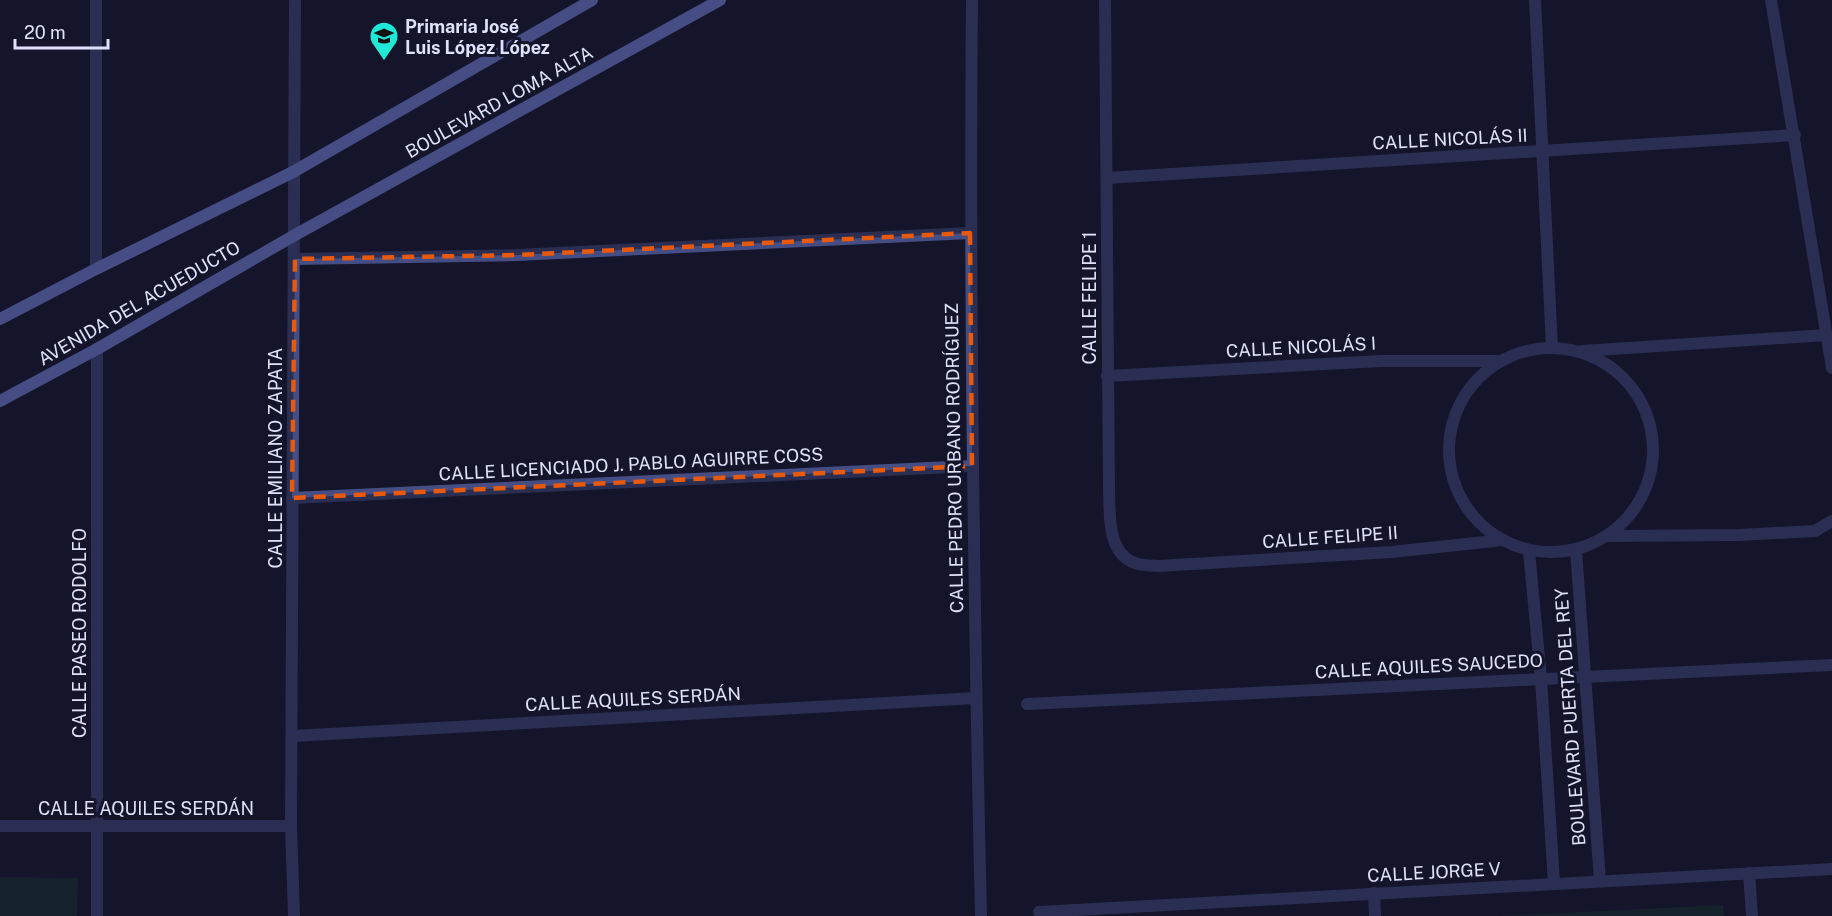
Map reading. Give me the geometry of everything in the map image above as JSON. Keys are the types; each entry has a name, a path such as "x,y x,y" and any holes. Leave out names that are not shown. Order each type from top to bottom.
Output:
{"street":[{"path":"96,0 96,269"},
{"name":"CALLE EMILIANO ZAPATA","path":"294,916 291,826 295,0"},
{"path":"0,319 293,172 592,0"},
{"name":"BOULEVARD LOMA ALTA","path":"295,235 720,0"},
{"name":"CALLE PEDRO URBANO RODRÍGUEZ","path":"972,0 970,233 972,466 981,916"},
{"name":"CALLE FELIPE 1","path":"1105,0 1107,376 1111,528 1115,543 1122,555 1135,563 1158,566"},
{"path":"1535,0 1552,348"},
{"path":"1771,0 1832,368"},
{"name":"CALLE NICOLÁS II","path":"1107,178 1795,135"},
{"path":"295,259 517,255 970,233"},
{"name":"AVENIDA DEL ACUEDUCTO","path":"0,401 97,349 295,235"},
{"path":"1578,352 1826,335"},
{"path":"1552,348 1578,352 1602,361 1625,380 1642,404 1652,432 1653,462 1645,491 1630,516 1607,536 1576,550 1552,553 1529,551 1503,540 1475,521 1458,496 1449,468 1448,437 1456,408 1473,383 1497,361 1522,352 1552,348"},
{"name":"CALLE PASEO RODOLFO","path":"97,349 97,916"},
{"name":"CALLE NICOLÁS I","path":"1107,376 1381,361 1497,361"},
{"name":"CALLE LICENCIADO J. PABLO AGUIRRE COSS","path":"292,498 972,466"},
{"path":"1607,536 1739,535 1815,531 1832,521"},
{"name":"CALLE FELIPE II","path":"1158,566 1392,552 1503,540"},
{"name":"BOULEVARD PUERTA DEL REY","path":"1576,550 1600,881"},
{"name":"BOULEVARD PUERTA DEL REY","path":"1529,551 1541,679 1554,884"},
{"name":"CALLE AQUILES SAUCEDO","path":"1028,704 1832,665"},
{"name":"CALLE AQUILES SERDÁN","path":"293,736 976,698"},
{"name":"CALLE AQUILES SERDÁN","path":"0,826 291,826"},
{"name":"CALLE JORGE V","path":"1039,912 1832,869"},
{"path":"1749,873 1752,916"},
{"path":"1374,893 1375,916"}],"highlighted area":[{"path":"970,233 972,466 292,498 295,259 517,255"}],"green space":[{"path":"0,877 78,878 77,916 0,916"},
{"path":"1723,905 1724,916 1498,916"}],"place":[{"name":"Primaria José Luis López López","path":"384,62"}]}
